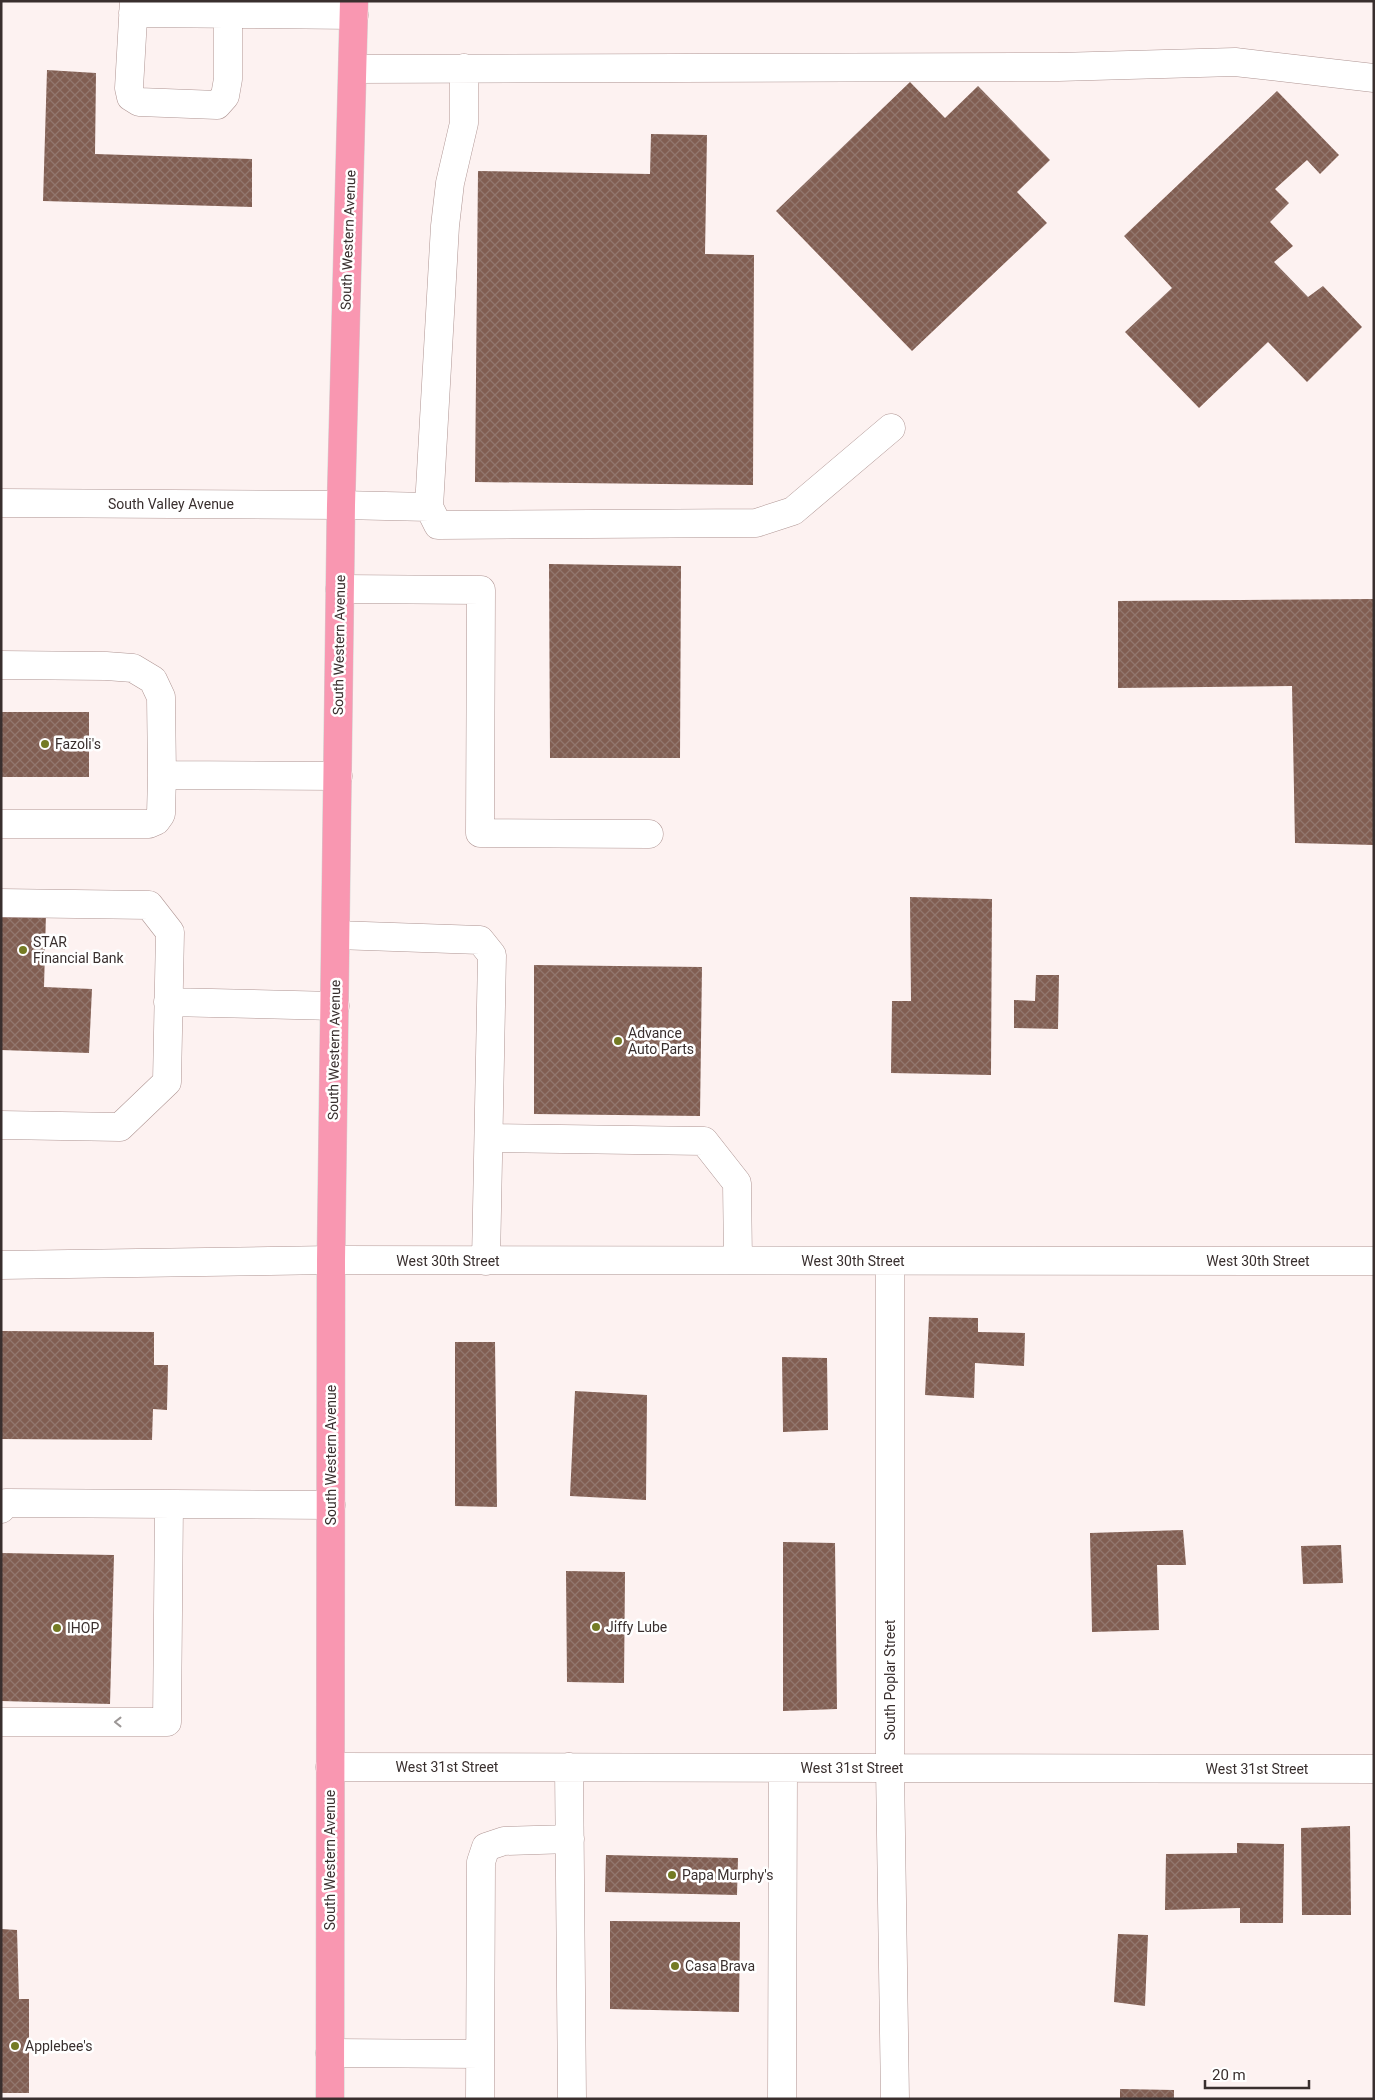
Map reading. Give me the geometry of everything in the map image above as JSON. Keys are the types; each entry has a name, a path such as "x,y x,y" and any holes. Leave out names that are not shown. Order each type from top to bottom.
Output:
{"highway":[{"name":"South Western Avenue","path":"330,2099 331,1260 341,505 354,8"}],"street":[{"path":"236,10 225,96 216,105 139,102 131,97 129,88 134,7 236,10 354,8"},
{"path":"353,69 1048,67 1234,62 1374,78"},
{"path":"464,68 464,123 450,183 445,226 429,507 438,525 756,523 794,511 891,428"},
{"name":"South Valley Avenue","path":"1,503 429,507"},
{"path":"340,589 481,590 480,833 649,834"},
{"path":"1,665 133,668 152,680 161,697 162,775 161,814 156,821 149,824 1,824"},
{"path":"162,775 338,776"},
{"path":"1,903 150,905 170,932 168,1082 120,1127 1,1124"},
{"path":"336,934 480,940 492,955 486,1261"},
{"path":"168,1002 334,1006"},
{"path":"489,1138 704,1142 738,1183 738,1260"},
{"name":"West 30th Street","path":"1,1265 331,1260 1374,1261"},
{"name":"South Poplar Street","path":"890,1261 890,1768 895,2099"},
{"path":"1,1509 6,1503 331,1505"},
{"path":"1,1722 167,1722 169,1504"},
{"name":"West 31st Street","path":"330,1767 1374,1769"},
{"path":"569,1767 572,2099"},
{"path":"782,1768 782,2099"},
{"path":"480,2099 480,1862 486,1847 504,1842 570,1839"},
{"path":"330,2053 480,2054"}],"building":[{"path":"47,70 96,73 95,154 252,159 252,207 43,201"},
{"path":"910,82 945,118 978,86 1050,160 1017,192 1047,223 912,351 776,211"},
{"path":"1277,91 1339,155 1320,174 1307,160 1275,189 1289,203 1270,222 1293,246 1274,262 1308,297 1323,286 1362,327 1307,382 1268,342 1199,408 1125,332 1172,288 1124,236"},
{"path":"651,134 707,135 705,254 754,255 753,485 475,482 478,171 650,174"},
{"path":"549,564 681,566 680,758 550,758"},
{"path":"1374,599 1374,845 1295,843 1292,686 1118,688 1118,601"},
{"name":"Fazoli's","path":"1,712 89,712 89,777 1,777"},
{"path":"910,897 992,899 991,1075 891,1073 892,1001 911,1001"},
{"name":"STAR Financial Bank","path":"1,912 46,913 44,987 92,989 89,1053 1,1050"},
{"name":"Advance Auto Parts","path":"534,965 702,967 700,1116 534,1114"},
{"path":"1036,975 1059,975 1058,1029 1014,1028 1014,1000 1035,1001"},
{"path":"929,1317 978,1318 978,1332 1025,1333 1024,1366 975,1363 974,1398 925,1395"},
{"path":"1,1331 154,1332 154,1365 168,1365 167,1410 153,1409 152,1440 1,1439"},
{"path":"455,1342 495,1342 497,1507 455,1506"},
{"path":"782,1357 827,1358 828,1430 783,1432"},
{"path":"575,1391 647,1395 646,1500 570,1496"},
{"path":"1183,1530 1186,1565 1157,1565 1159,1630 1092,1632 1090,1533"},
{"path":"783,1542 835,1543 837,1709 783,1711"},
{"path":"1341,1545 1343,1583 1303,1584 1301,1546"},
{"name":"IHOP","path":"1,1553 114,1555 110,1704 1,1701"},
{"name":"Jiffy Lube","path":"566,1571 625,1572 624,1683 567,1682"},
{"path":"1350,1826 1351,1915 1302,1915 1301,1828"},
{"path":"1237,1843 1284,1844 1283,1923 1240,1923 1240,1908 1165,1910 1166,1854 1237,1853"},
{"name":"Papa Murphy's","path":"606,1855 738,1858 737,1895 605,1892"},
{"name":"Casa Brava","path":"610,1921 740,1922 739,2012 610,2009"},
{"name":"Applebee's","path":"1,1929 17,1930 19,1999 29,1999 29,2093 1,2093"},
{"path":"1118,1934 1148,1935 1145,2006 1114,2002"},
{"path":"1120,2089 1174,2090 1174,2099 1120,2099"}],"place":[{"name":"Fazoli's","path":"45,744"},
{"name":"STAR Financial Bank","path":"23,950"},
{"name":"Advance Auto Parts","path":"618,1041"},
{"name":"Jiffy Lube","path":"596,1627"},
{"name":"IHOP","path":"57,1628"},
{"name":"Papa Murphy's","path":"672,1875"},
{"name":"Casa Brava","path":"675,1966"},
{"name":"Applebee's","path":"15,2046"}]}
